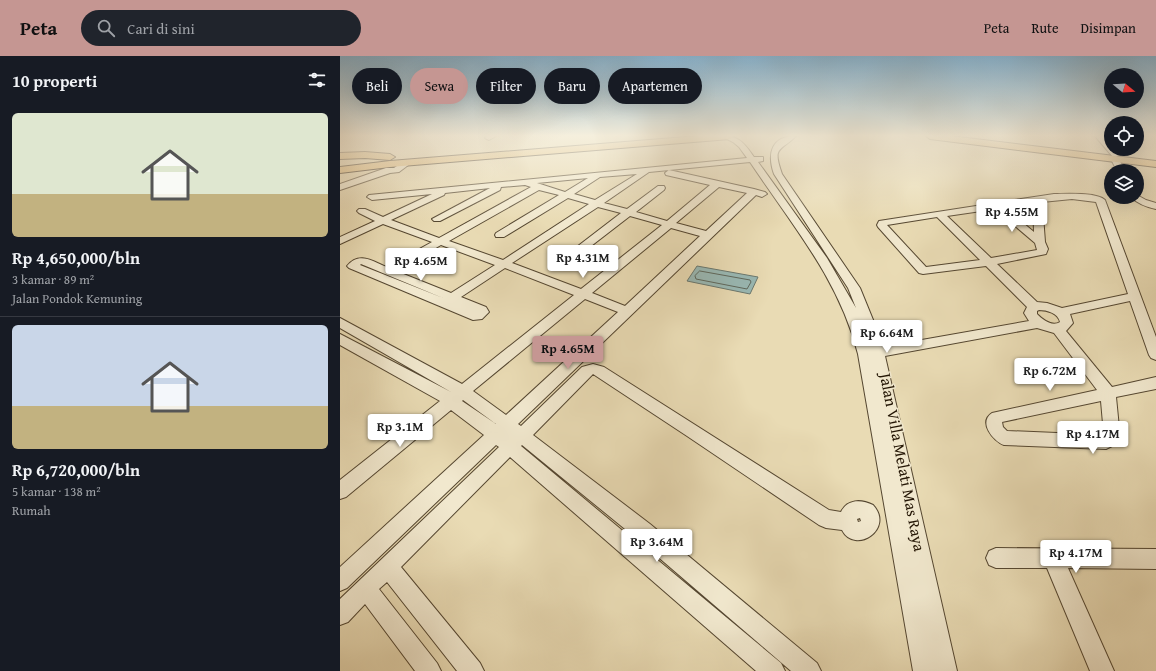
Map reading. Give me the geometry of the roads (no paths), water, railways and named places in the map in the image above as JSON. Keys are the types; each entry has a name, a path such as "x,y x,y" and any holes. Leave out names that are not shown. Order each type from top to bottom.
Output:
{"main road":[{"path":"361,165 391,168"},
{"path":"340,170 391,168 399,165"}],"street":[{"path":"372,197 707,165"},
{"name":"Jalan Villa Melati Mas Raya","path":"755,165 836,280 870,349 945,671"},
{"name":"Jalan Villa Melati Mas Raya","path":"775,165 778,174 854,288 871,331 870,349 925,671"},
{"path":"360,211 381,186 391,168"},
{"path":"340,187 391,168"},
{"path":"412,286 387,271 363,261 358,261 353,264 354,267 412,286 448,300 647,170"},
{"path":"657,170 778,197"},
{"path":"500,235 600,175"},
{"path":"523,182 708,235"},
{"path":"340,478 453,393 714,183"},
{"path":"437,219 503,184"},
{"path":"387,271 538,187"},
{"path":"569,258 661,188"},
{"path":"340,241 449,189"},
{"path":"340,614 389,568 508,435 627,311 754,192"},
{"path":"360,211 394,195"},
{"path":"1037,201 1040,242 1043,249 1042,252 930,271 887,222 1072,196 1100,200 1156,354"},
{"path":"1144,198 1156,202"},
{"path":"1144,202 1156,206"},
{"path":"997,206 1040,242"},
{"path":"360,211 440,242 580,292 627,311"},
{"path":"940,215 988,262 1035,315 1062,320 1137,300"},
{"path":"870,349 1035,315 1049,307 1062,320 1108,393 1112,438 1110,441 1106,442 1004,438 997,433 994,423 995,419 998,417 1108,393 1156,383"},
{"path":"340,322 453,393 508,435 643,531 809,671"},
{"path":"340,339 453,393"},
{"path":"340,581 508,435 588,371 593,369 599,371 694,431 826,519 849,522"},
{"path":"340,491 453,393"},
{"path":"508,435 773,671"},
{"path":"996,558 1156,559"},
{"path":"1053,558 1102,671"},
{"path":"389,568 472,671"},
{"path":"366,589 429,671"}],"water":[{"path":"697,266 758,277 750,294 687,281"}]}
